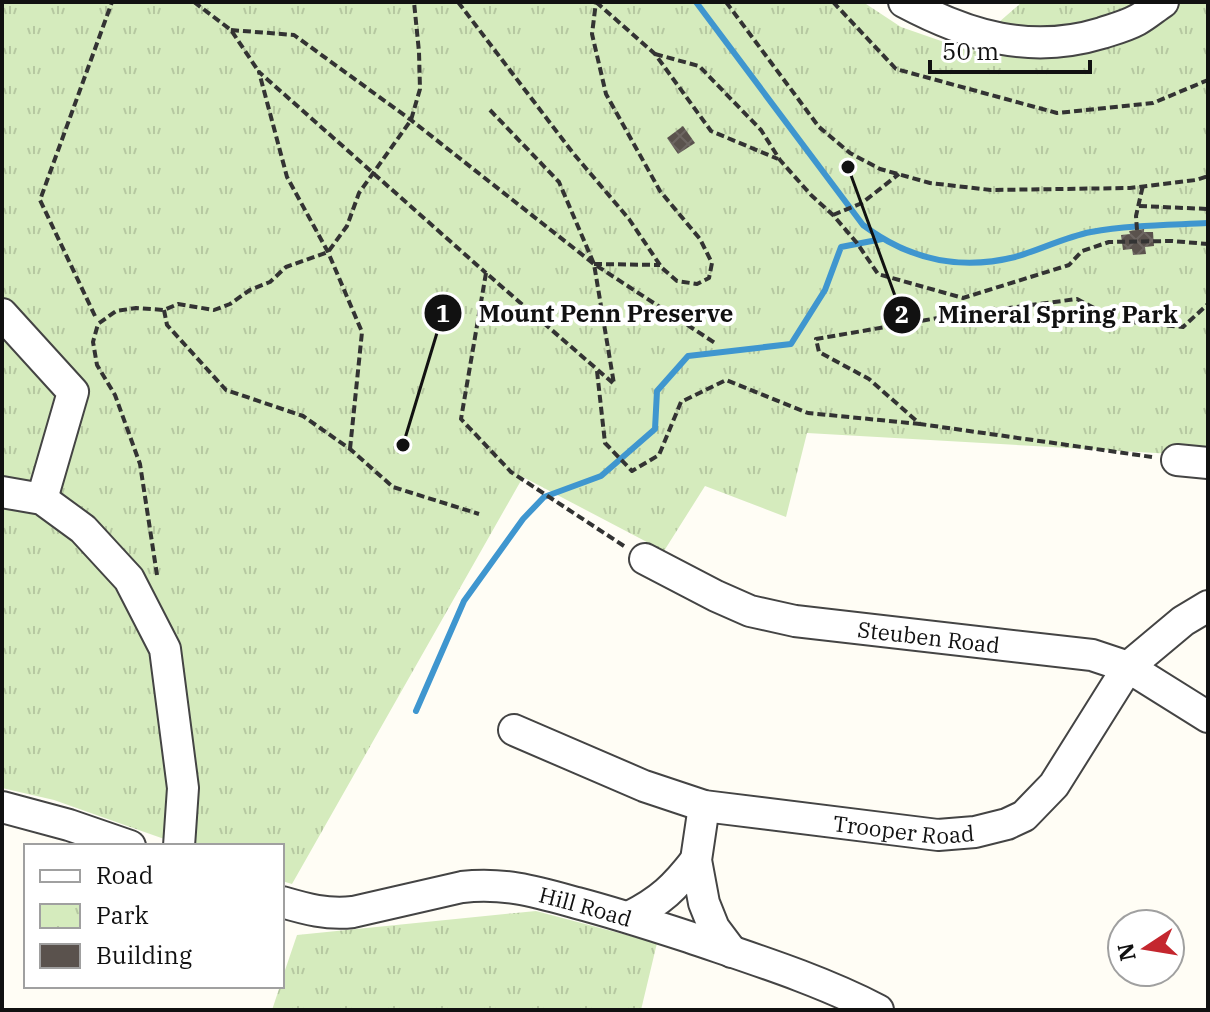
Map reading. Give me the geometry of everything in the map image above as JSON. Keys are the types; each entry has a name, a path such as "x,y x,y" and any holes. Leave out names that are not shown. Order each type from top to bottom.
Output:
{"street":[{"path":"904,2 957,27 1000,39 1032,43 1086,38 1138,20 1163,2"},
{"path":"2,314 73,392 42,499"},
{"path":"1177,460 1208,463"},
{"path":"2,492 42,499 83,529 129,579 165,649 183,788 179,844"},
{"name":"Steuben Road","path":"645,559 750,611 795,621 1092,655 1128,667 1208,717"},
{"name":"Trooper Road","path":"514,730 644,786 704,806 938,835 975,832 1024,816 1054,785 1128,667 1183,621 1208,606"},
{"path":"704,806 696,860 704,903 714,928 732,952"},
{"path":"2,807 124,844"},
{"path":"629,917 650,907 675,886 696,860"},
{"name":"Hill Road","path":"284,903 336,914 462,887 509,886 629,917 843,992 878,1010"}],"path":[{"path":"95,316 40,200 112,2"},
{"path":"194,2 231,30 259,72 614,384 594,264 559,182 490,110"},
{"path":"158,584 140,464 115,395 97,365 93,342 98,324 116,311 136,308 164,310 178,304 214,310 270,282 286,267 328,252 347,226 359,193 411,120 420,89 414,2"},
{"path":"458,2 573,153 629,219 660,265 677,281 697,284 709,278 712,263 700,239 660,191 606,94 592,34 596,2 655,54 711,131 780,160"},
{"path":"726,2 819,127 850,153 880,169 930,183 991,190 1130,188 1208,176"},
{"path":"833,2 896,69 1057,113 1153,103 1208,80"},
{"path":"231,30 294,35 411,120 594,264 715,343"},
{"path":"655,54 699,66 761,130 780,160 833,215 878,274 963,298 1069,265 1082,251 1109,242 1208,244"},
{"path":"259,72 287,177 328,252 362,332 350,449"},
{"path":"833,215 862,203 899,174"},
{"path":"1137,230 1136,216 1143,185"},
{"path":"1139,206 1208,209"},
{"path":"594,264 660,265"},
{"path":"486,273 461,419 511,472 645,559"},
{"path":"920,424 869,379 819,352 816,339 955,315 1077,299 1119,321 1183,327 1208,304"},
{"path":"164,310 167,325 226,390 303,416 350,449 393,487 479,514"},
{"path":"597,369 605,443 632,471 659,455 681,402 726,380 808,413 920,424 1177,460"}],"green space":[{"path":"2,2 863,2 901,27 967,50 1022,2 1208,2 1208,456 807,433 786,517 705,486 664,551 523,477 292,884 284,882 284,844 178,844 54,800 2,788"},
{"path":"536,911 657,943 641,1010 272,1010 279,988 284,988 284,973 297,935"}],"building":[{"path":"683,126 695,143 678,154 667,138"},
{"path":"1144,229 1144,232 1153,232 1154,246 1145,247 1146,254 1133,255 1132,249 1123,250 1121,235"}],"waterway":[{"path":"696,2 863,225 916,254 954,262 994,261 1091,232 1208,223"},
{"path":"416,711 464,601 523,519 544,497 601,476 655,429 657,391 688,356 791,344 825,290 841,247 882,239"}],"place":[{"name":"Mineral Spring Park","path":"848,167"},
{"name":"Mount Penn Preserve","path":"403,445"}]}
